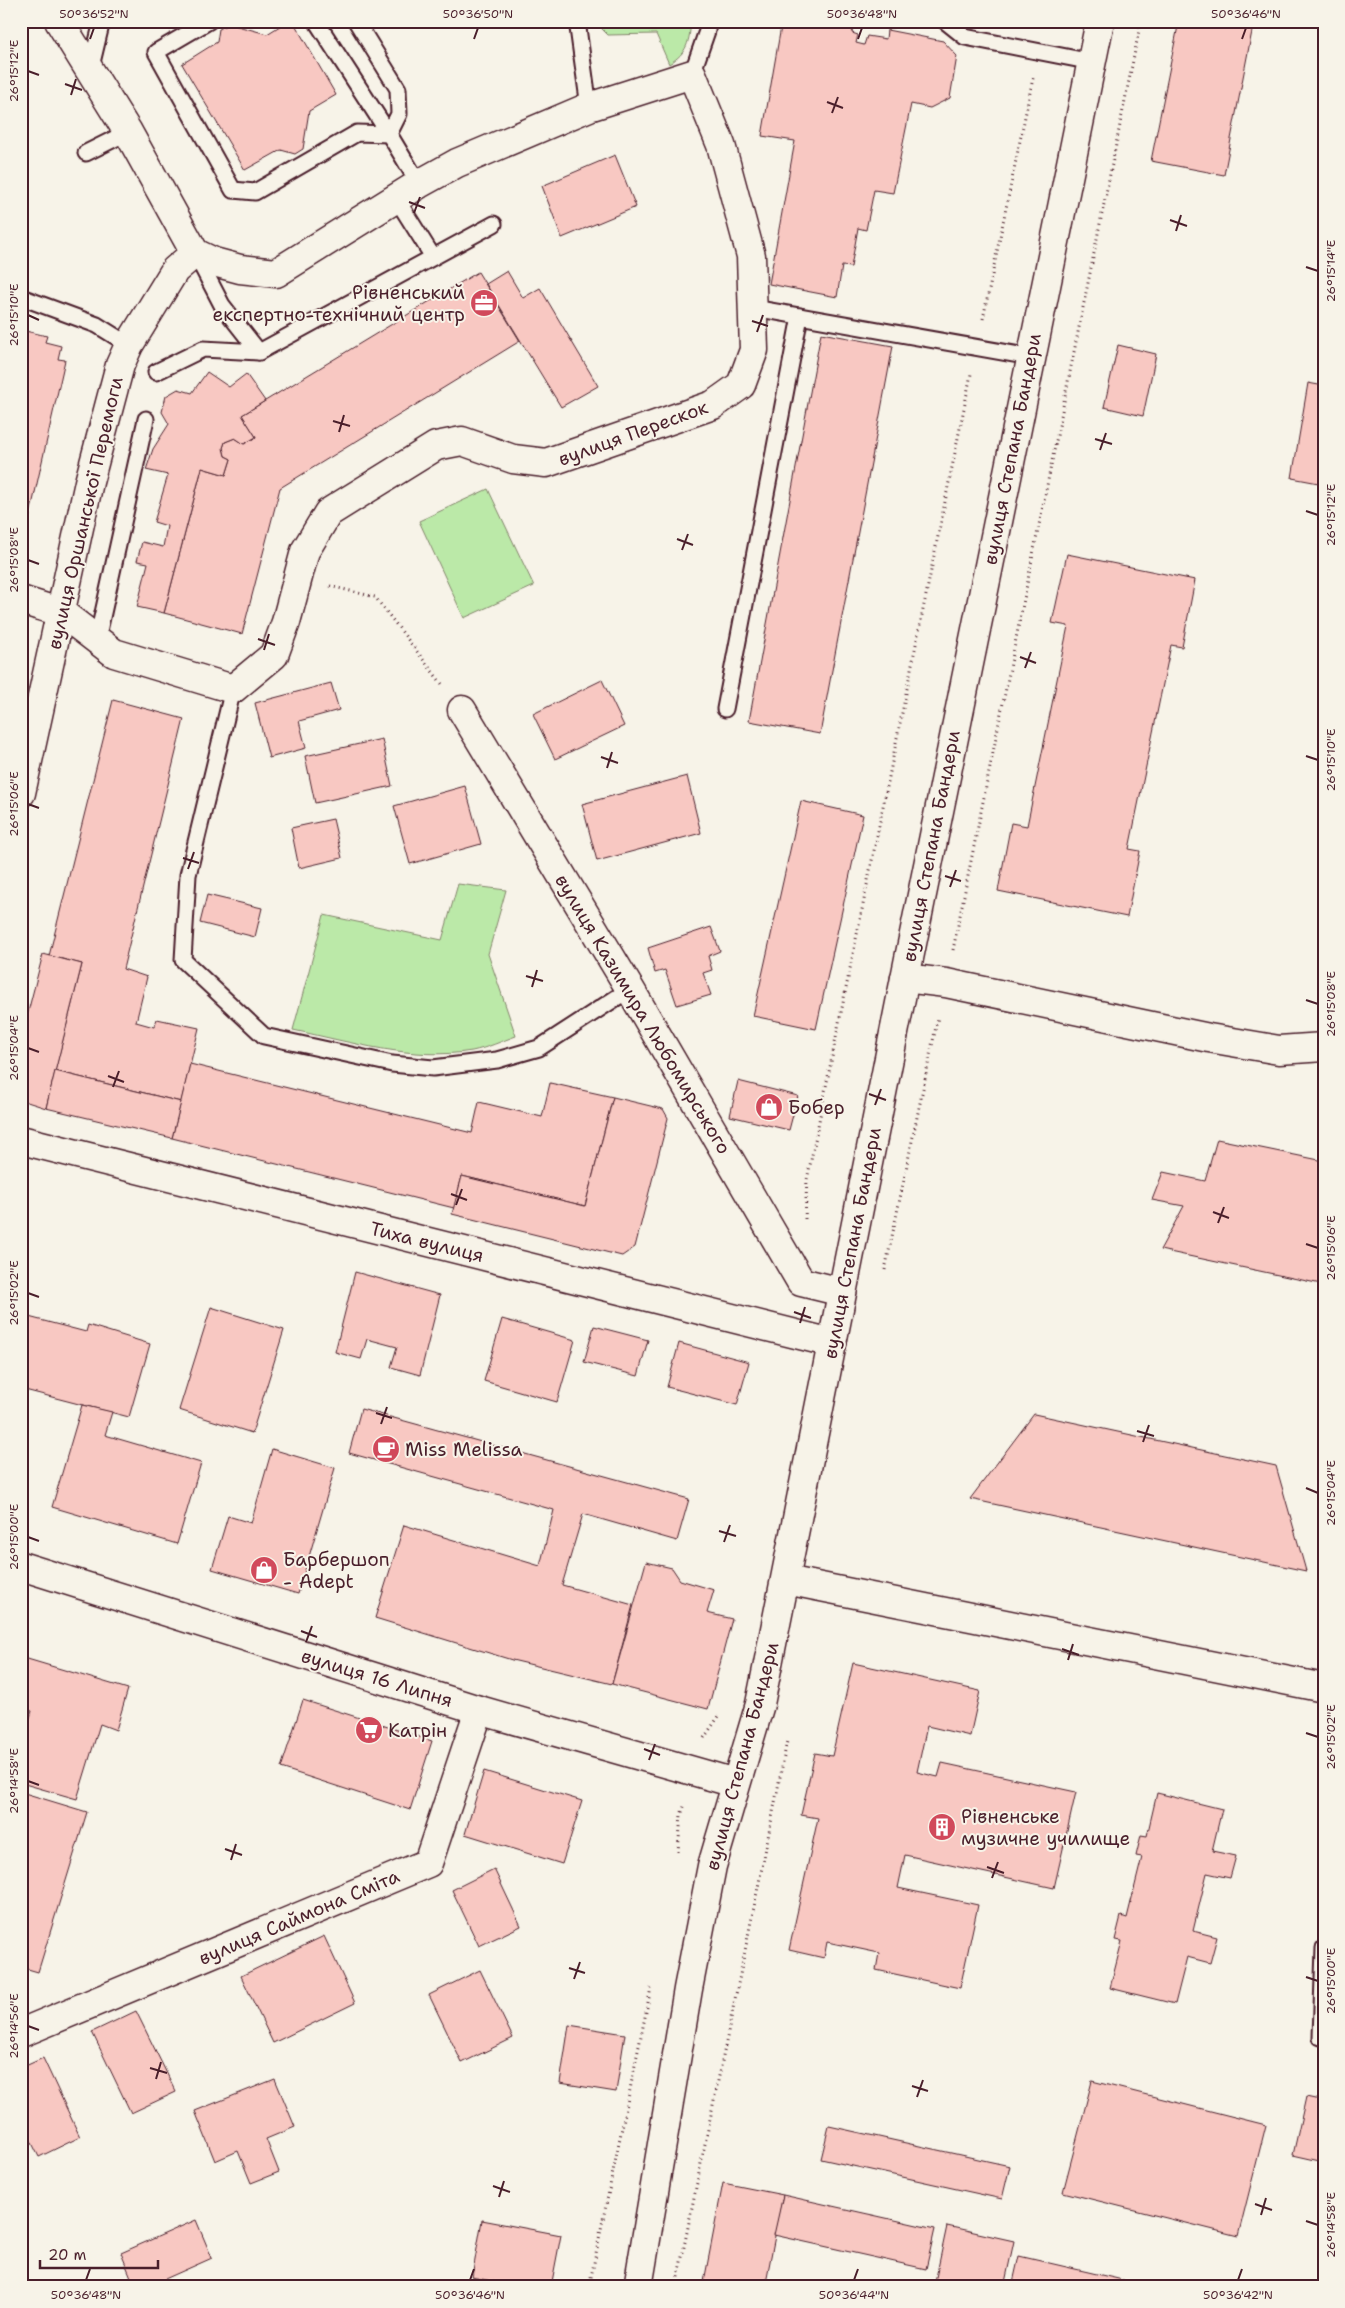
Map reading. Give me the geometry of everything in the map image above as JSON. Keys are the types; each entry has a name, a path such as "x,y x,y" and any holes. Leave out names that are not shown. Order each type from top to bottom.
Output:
{"street":[{"path":"59,21 128,132 195,253 214,262 240,269 276,272 419,184 458,163 589,107 692,74"},
{"name":"вулиця Степана Бандери","path":"638,2287 688,1989 712,1866 735,1783 760,1704 905,978 1100,21"},
{"name":"вулиця Перескок","path":"233,689 274,654 286,622 305,551 328,512 436,446 462,441 513,459 546,463 713,405 741,385 754,350 754,308 749,246 722,145 692,74"},
{"name":"вулиця Оршанської Перемоги","path":"23,778 62,613 89,482 120,365 129,344 175,270 195,253"},
{"path":"21,600 62,613 114,653 233,689"},
{"name":"вулиця Казимира Любомирського","path":"462,710 630,990 801,1282 842,1292"},
{"path":"905,978 946,983 1209,1038 1279,1050 1324,1047"},
{"name":"Тиха вулиця","path":"21,1140 832,1343"},
{"name":"вулиця 16 Липня","path":"21,1566 479,1710 735,1783"},
{"path":"786,1580 1324,1688"},
{"name":"вулиця Саймона Сміта","path":"21,2034 428,1863 479,1710"}],"lane":[{"path":"90,71 102,21"},
{"path":"209,21 156,52 233,190 255,192 357,133 388,134"},
{"path":"316,21 419,184"},
{"path":"356,21 398,89 399,114 388,134"},
{"path":"578,21 589,107"},
{"path":"692,74 707,31 708,21"},
{"path":"945,21 965,36 1092,62"},
{"path":"86,154 128,132"},
{"path":"396,198 433,257"},
{"path":"156,372 203,350 259,352 494,224"},
{"path":"195,253 222,305 259,352"},
{"path":"21,297 97,325 129,344"},
{"path":"754,308 1031,356"},
{"path":"725,709 800,316"},
{"path":"97,640 146,419"},
{"path":"233,689 188,875 183,960 264,1036 392,1064 433,1068 497,1060 539,1048 630,990"},
{"path":"1324,1948 1321,2037 1324,2038"}],"path":[{"path":"954,947 1141,21"},
{"path":"804,1226 807,1180 1038,51"},
{"path":"298,579 374,597 462,710"},
{"path":"678,1854 681,1815 703,1739 722,1711"},
{"path":"589,2287 651,1987"}],"green space":[{"path":"600,21 691,21 684,51 669,64 656,34 608,35 602,29"},
{"path":"488,489 534,586 464,618 419,521"},
{"path":"458,884 506,890 488,954 516,1036 472,1051 427,1054 359,1045 293,1030 324,915 442,940"}],"building":[{"path":"288,21 293,21 336,95 309,111 303,149 295,154 281,150 245,170 182,64 217,42 219,29 230,24 267,34"},
{"path":"782,21 855,21 852,33 858,35 856,43 864,45 867,36 886,39 887,30 943,41 957,56 950,98 930,108 911,104 893,193 874,190 866,230 858,228 851,267 842,266 837,297 769,284 795,141 762,136"},
{"path":"1179,21 1254,21 1224,175 1151,161"},
{"path":"615,155 636,207 562,238 542,186"},
{"path":"507,271 523,298 540,288 598,386 561,407 486,284"},
{"path":"478,272 520,341 280,488 242,634 164,613 202,468 226,475 231,459 225,456 223,448 225,442 235,438 244,444 256,437 242,415"},
{"path":"21,330 47,336 45,342 61,346 58,359 65,360 29,519 22,518 21,522"},
{"path":"821,333 893,346 820,734 749,721"},
{"path":"1118,345 1156,354 1143,416 1104,407"},
{"path":"207,372 229,387 246,374 265,401 242,415 256,437 244,444 235,438 225,442 223,448 225,456 231,459 226,475 202,468 164,613 137,607 148,563 137,561 142,542 163,547 167,526 154,522 168,475 146,470 153,449 169,424 162,412 166,396 178,389 192,393"},
{"path":"1308,383 1324,386 1324,484 1292,478"},
{"path":"1067,554 1195,580 1182,647 1171,645 1129,849 1140,851 1127,917 998,891 1011,823 1027,826 1068,626 1052,623"},
{"path":"602,680 624,726 555,759 533,714"},
{"path":"331,683 339,710 299,721 306,748 269,758 255,703"},
{"path":"113,700 184,719 123,969 147,977 136,1022 154,1027 157,1019 199,1028 181,1102 55,1071 82,964 49,956"},
{"path":"382,739 392,786 315,803 305,756"},
{"path":"687,776 701,833 597,861 582,804"},
{"path":"465,786 481,844 410,864 394,806"},
{"path":"801,801 863,815 816,1029 753,1016"},
{"path":"333,819 342,858 299,868 291,828"},
{"path":"207,895 262,908 255,937 200,923"},
{"path":"711,927 720,951 708,956 712,970 703,973 711,995 677,1005 665,970 655,973 648,948"},
{"path":"43,954 82,964 46,1108 21,1100 21,1039"},
{"path":"190,1064 472,1133 479,1102 542,1117 550,1083 613,1097 585,1206 462,1176 454,1208 172,1138"},
{"path":"55,1071 181,1102 172,1138 46,1108"},
{"path":"738,1081 798,1096 789,1130 730,1116"},
{"path":"613,1097 663,1109 668,1118 635,1247 622,1256 452,1214 462,1176 585,1206"},
{"path":"1217,1139 1324,1161 1324,1280 1321,1284 1160,1250 1184,1206 1152,1200 1163,1172 1205,1181"},
{"path":"355,1272 440,1295 420,1375 391,1367 397,1347 367,1339 361,1359 335,1352"},
{"path":"211,1307 284,1330 252,1433 179,1410"},
{"path":"21,1315 86,1332 88,1325 150,1344 129,1417 21,1389"},
{"path":"502,1319 575,1340 557,1402 484,1381"},
{"path":"594,1326 648,1340 638,1376 584,1362"},
{"path":"679,1343 749,1362 737,1405 667,1387"},
{"path":"82,1405 112,1412 105,1435 201,1463 177,1544 52,1507"},
{"path":"361,1409 689,1499 677,1541 583,1514 562,1585 633,1605 612,1684 512,1660 375,1618 404,1525 540,1566 554,1510 349,1453"},
{"path":"1034,1414 1276,1466 1306,1571 970,1499"},
{"path":"272,1449 335,1468 298,1594 212,1569 228,1516 251,1523"},
{"path":"646,1562 672,1568 680,1580 714,1590 707,1613 732,1619 708,1709 612,1684"},
{"path":"24,1658 128,1689 116,1730 100,1724 77,1799 21,1783 21,1747 32,1711 21,1708 21,1668"},
{"name":"Рівненське музичне училище","path":"853,1663 980,1691 970,1736 927,1726 917,1772 938,1777 942,1763 1076,1792 1054,1888 905,1855 898,1888 978,1905 960,1988 876,1970 879,1953 827,1942 824,1958 789,1950 818,1818 801,1815 815,1753 832,1756"},
{"path":"303,1700 432,1741 410,1810 281,1768"},
{"path":"484,1771 582,1801 562,1864 465,1834"},
{"path":"21,1792 87,1812 38,1972 21,1967"},
{"path":"1157,1793 1222,1809 1212,1851 1236,1856 1230,1878 1207,1873 1193,1931 1217,1937 1210,1963 1187,1957 1175,2004 1110,1988 1122,1941 1115,1940 1121,1916 1127,1918 1142,1857 1136,1856 1141,1835 1147,1836"},
{"path":"494,1869 521,1926 479,1946 452,1890"},
{"path":"324,1936 355,2003 273,2043 241,1976"},
{"path":"480,1970 513,2038 462,2063 429,1995"},
{"path":"136,2011 176,2092 131,2113 92,2032"},
{"path":"569,2025 625,2034 616,2092 560,2083"},
{"path":"43,2058 80,2137 39,2157 30,2139 21,2143 21,2068"},
{"path":"275,2079 295,2127 266,2139 279,2172 251,2183 238,2151 215,2161 195,2111"},
{"path":"1092,2081 1266,2125 1238,2236 1063,2192"},
{"path":"1306,2097 1324,2101 1324,2162 1293,2155"},
{"path":"829,2126 1010,2166 1002,2199 821,2159"},
{"path":"723,2183 783,2195 765,2287 703,2287"},
{"path":"783,2195 935,2229 926,2269 774,2235"},
{"path":"196,2220 212,2258 147,2287 135,2287 121,2253"},
{"path":"482,2220 561,2235 551,2287 521,2287 472,2277"},
{"path":"947,2226 1014,2241 1004,2287 934,2287"},
{"path":"1019,2256 1153,2287 1012,2287"}],"place":[{"name":"Рівненський експертно-технічний центр","path":"484,303"},
{"name":"Бобер","path":"769,1107"},
{"name":"Miss Melissa","path":"386,1449"},
{"name":"Барбершоп - Adept","path":"264,1570"},
{"name":"Катрін","path":"369,1730"},
{"name":"Рівненське музичне училище","path":"942,1827"}]}
